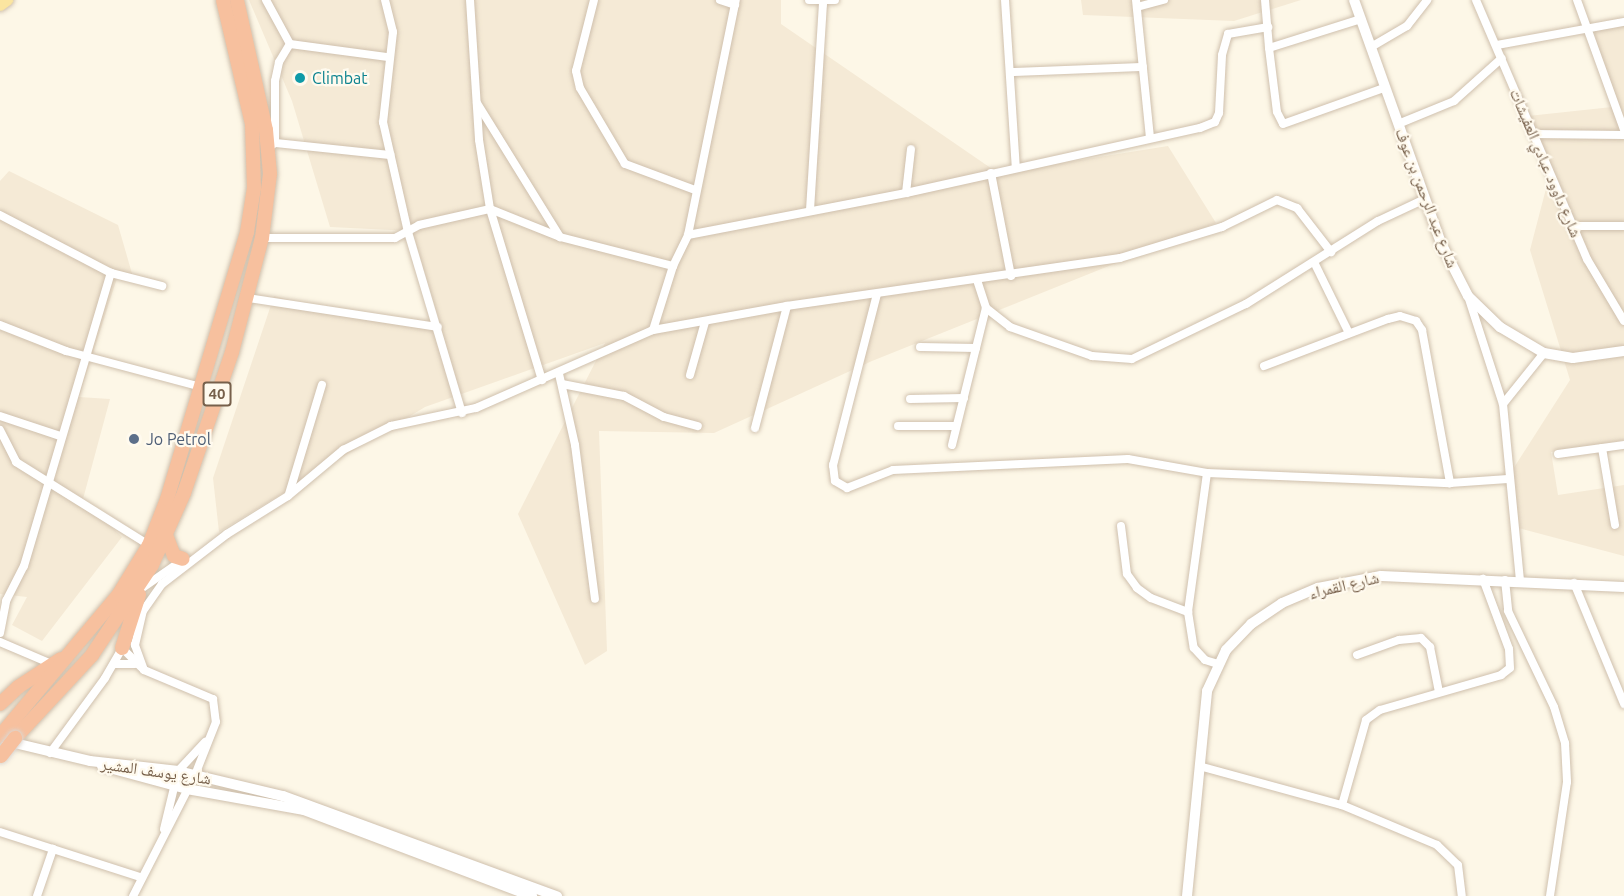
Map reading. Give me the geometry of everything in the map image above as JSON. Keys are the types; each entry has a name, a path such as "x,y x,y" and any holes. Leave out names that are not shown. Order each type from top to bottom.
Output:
{"highway":[{"name":"40","path":"1,757 4,737 55,666 69,656 119,594 149,545 167,499 247,232 254,188 252,124 223,0"},
{"name":"40","path":"4,737 92,655 146,575 166,535 201,444 248,298 262,238 272,146 237,0"},
{"path":"166,535 174,556 189,558"},
{"path":"122,648 146,575"},
{"path":"0,704 55,666"}],"main road":[{"path":"0,5 7,0"}],"street":[{"path":"266,0 290,44"},
{"path":"385,0 393,32 388,57 383,122 408,232 462,413"},
{"path":"470,0 476,101 490,208 542,380"},
{"path":"594,0 576,71 580,88 625,164 695,190"},
{"path":"653,330 673,266 688,235 695,190 735,2 720,0"},
{"path":"809,0 823,2 835,0"},
{"path":"1005,0 1012,72 1016,168"},
{"path":"1150,138 1136,4 1164,0"},
{"path":"1265,0 1278,112 1283,124 1384,88"},
{"name":"شارع عبد الرحمن بن عوف","path":"1354,0 1444,250 1468,296 1500,327 1545,353 1573,358 1624,351"},
{"path":"1371,47 1407,26 1427,0"},
{"name":"شارع داوود عبادي العفيشات","path":"1476,0 1587,259 1624,321"},
{"path":"1577,0 1624,130"},
{"path":"810,210 823,2"},
{"path":"1269,48 1361,19"},
{"path":"1497,45 1587,26 1624,22"},
{"path":"688,235 906,193 1215,122 1220,113 1225,38 1236,29 1268,27"},
{"path":"290,44 279,62 275,81 272,146 390,155"},
{"path":"290,44 388,57"},
{"path":"1398,124 1454,101 1502,58"},
{"path":"1012,72 1143,67"},
{"path":"476,101 560,237"},
{"path":"1532,134 1624,135"},
{"path":"906,193 911,149"},
{"path":"991,173 1011,276"},
{"path":"976,280 986,308 1010,327 1061,347 1113,360 1132,359 1245,304 1315,264 1378,221 1425,199"},
{"path":"141,589 288,496 337,455 378,430 462,413 559,374 653,330 787,306 1011,276 1148,251 1222,227 1277,200 1297,208 1331,252"},
{"path":"262,238 375,240 408,232 418,225 490,208 560,237 673,266"},
{"path":"0,216 111,273 162,286"},
{"path":"1573,226 1624,226"},
{"path":"1315,264 1349,333"},
{"path":"0,633 6,601 24,566 60,436 87,356 111,273"},
{"path":"877,294 833,465 833,475 839,485 855,487 893,470 1128,459 1207,473 1450,483 1508,479"},
{"path":"1468,296 1503,404 1508,479 1520,580"},
{"path":"248,298 438,327"},
{"path":"755,428 787,306"},
{"path":"952,445 986,308"},
{"path":"1264,366 1400,316 1416,321 1422,330 1450,483"},
{"path":"690,375 705,322"},
{"path":"0,325 87,356 201,387"},
{"path":"921,347 976,348"},
{"path":"1503,404 1545,353"},
{"path":"559,374 575,445 595,599"},
{"path":"562,384 624,396 664,417 698,426"},
{"path":"288,496 322,385"},
{"path":"910,399 964,398"},
{"path":"0,416 60,436"},
{"path":"898,426 956,426"},
{"path":"0,430 11,457 149,545"},
{"path":"1558,454 1624,445"},
{"path":"1602,448 1615,525"},
{"path":"1207,473 1188,612 1194,648 1205,660 1218,664"},
{"path":"1121,526 1127,574 1137,588 1151,598 1188,612"},
{"path":"144,670 135,645 143,611 162,584 189,558"},
{"name":"شارع القمراء","path":"1187,896 1205,701 1218,664 1251,624 1282,603 1318,588 1381,576 1520,580 1624,587"},
{"path":"1342,805 1366,720 1380,710 1501,675 1510,668 1509,649 1483,579"},
{"path":"1505,580 1508,611 1554,707 1565,743 1567,782 1550,896"},
{"path":"1574,583 1624,704"},
{"path":"1357,655 1399,640 1421,638 1430,647 1439,692"},
{"path":"0,642 55,666"},
{"path":"50,753 114,664 122,648 135,664 144,670 210,696 217,716 195,775 140,877 133,896"},
{"path":"114,664 135,664"},
{"path":"4,737 50,753 90,761"},
{"path":"162,836 172,784 178,771 207,740"},
{"name":"شارع يوسف المشير","path":"90,761 178,771 338,813 557,896"},
{"name":"شارع يوسف المشير","path":"90,761 189,789 304,810 532,896"},
{"path":"1199,766 1342,805 1428,840 1453,856 1458,865 1462,896"},
{"path":"0,832 140,877"},
{"path":"37,896 53,849"}],"shaded area":[{"path":"249,0 781,0 781,24 998,173 1168,146 1216,223 872,361 714,433 599,431 607,651 585,665 518,514 605,343 425,407 219,532 213,478 274,296 327,310 440,323 412,231 330,227 292,101"},
{"path":"1081,0 1301,0 1234,21 1083,15"},
{"path":"1624,25 1624,440 1551,452 1558,495 1624,485 1624,556 1515,527 1506,480 1570,380 1530,250 1548,181 1528,116 1612,107 1594,31"},
{"path":"9,171 118,225 133,277 118,275 79,397 110,399 83,499 122,537 42,641 12,625 27,597 0,594 0,181"}],"place":[{"name":"Climbat","path":"300,78"},
{"name":"Jo Petrol","path":"134,439"}]}
